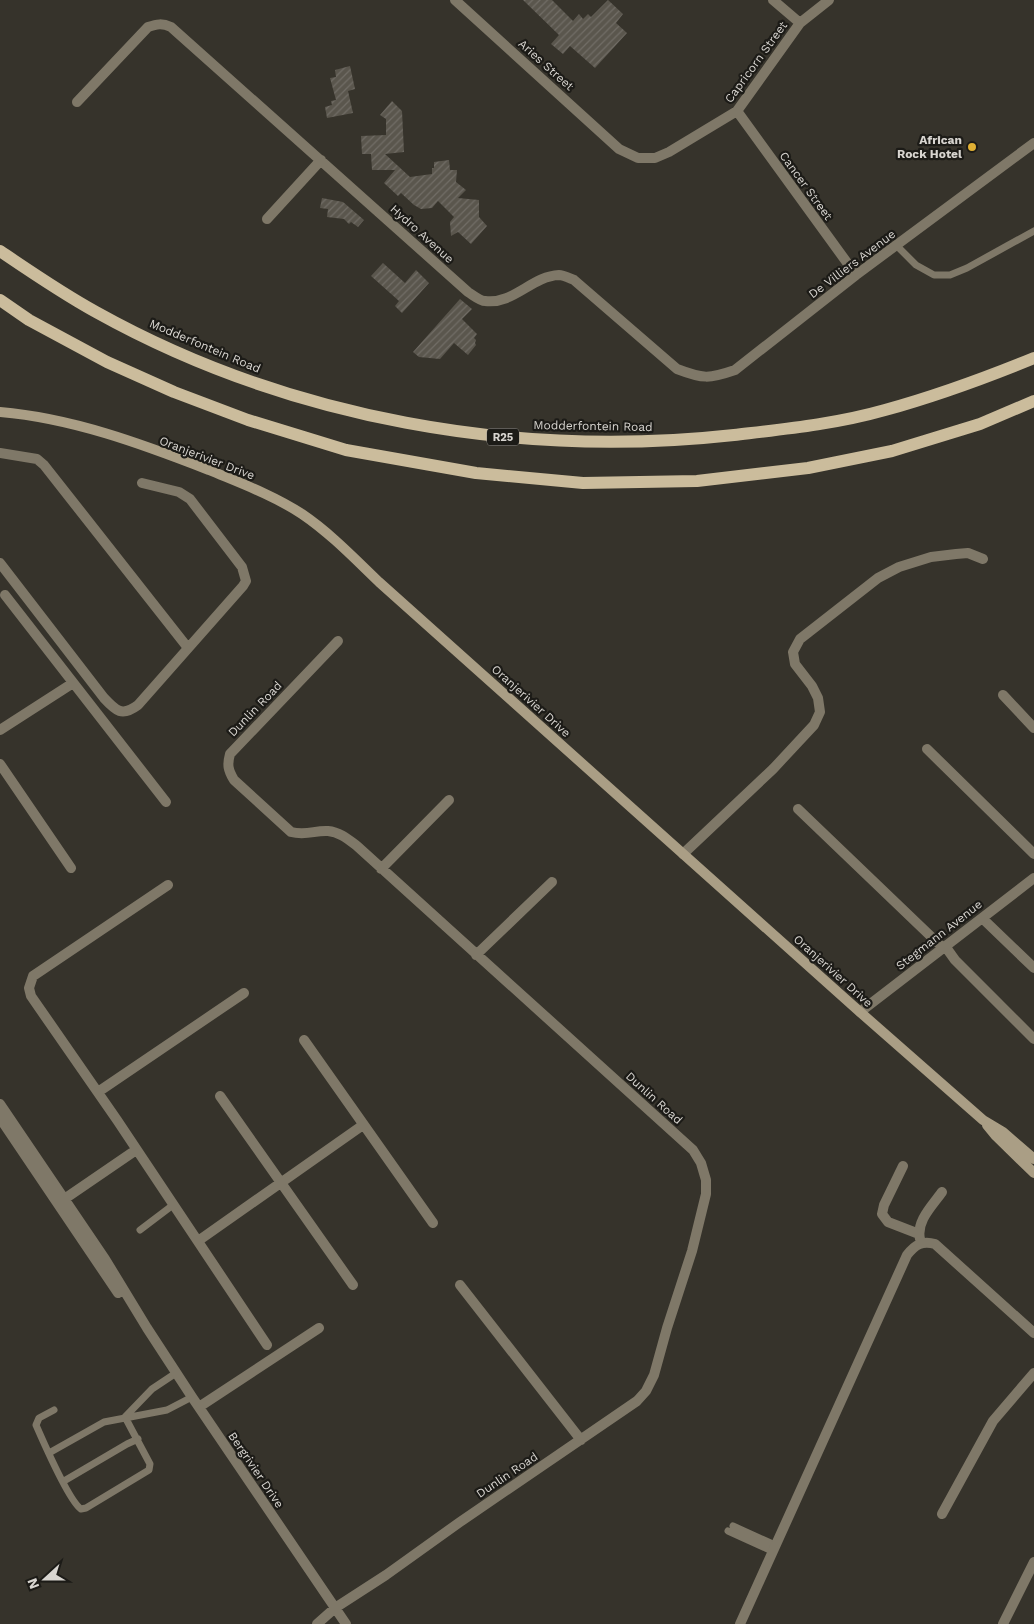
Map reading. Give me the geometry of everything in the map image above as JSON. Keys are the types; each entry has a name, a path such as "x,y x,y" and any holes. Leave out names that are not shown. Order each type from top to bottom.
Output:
{"main road":[{"name":"Modderfontein Road","path":"0,250 96,312 174,351 252,382 336,407 417,425 503,437 572,442 688,440 799,428 883,411 971,383 1034,358"},
{"path":"0,300 29,320 107,362 174,392 239,416 346,450 476,473 583,483 697,480 808,468 892,451 980,424 1034,401"}],"street":[{"name":"Aries Street","path":"455,0 619,148"},
{"path":"773,0 800,23"},
{"name":"Capricorn Street","path":"619,148 638,158 655,158 669,152 737,111 800,23 829,0"},
{"name":"Hydro Avenue","path":"77,102 148,27 157,24 171,27 468,292 484,301 498,300 512,296 548,277 560,275 574,280 677,369"},
{"name":"Cancer Street","path":"737,111 856,275"},
{"name":"De Villiers Avenue","path":"677,369 696,376 716,377 735,370 856,275 1034,144"},
{"path":"267,219 321,160"},
{"name":"Oranjerivier Drive","path":"0,412 70,423 191,463 279,501 326,531 379,582 860,1012 984,1120 1003,1132 1034,1159"},
{"path":"0,453 37,458 44,465 188,648"},
{"path":"0,563 104,698 114,709 123,712 130,711 138,705 246,581 242,566 190,499 179,492 142,483"},
{"path":"683,854 773,769 814,725 820,712 818,698 812,686 795,664 793,652 800,639 878,578 899,567 930,557 956,554 968,553 983,559"},
{"path":"5,595 166,802"},
{"name":"Dunlin Road","path":"317,1624 335,1608 386,1575 637,1401 646,1391 654,1375 692,1251 706,1194 706,1180 701,1163 693,1150 357,846 343,836 328,831 301,835 291,832 234,780 227,764 230,754 235,747 338,642"},
{"path":"0,730 74,683"},
{"path":"1003,695 1034,728"},
{"path":"927,749 1034,854"},
{"path":"0,764 71,868"},
{"path":"382,869 449,800"},
{"path":"798,809 944,947 1034,1039"},
{"name":"Stegmann Avenue","path":"860,1012 1033,881"},
{"path":"476,955 552,882"},
{"path":"168,886 33,976 29,988 31,996 98,1092 267,1345"},
{"path":"982,918 1034,968"},
{"path":"98,1092 244,993"},
{"path":"304,1040 433,1223"},
{"path":"220,1096 353,1285"},
{"name":"Bergrivier Drive","path":"0,1104 61,1201"},
{"name":"Bergrivier Drive","path":"0,1118 105,1259 176,1373 346,1624"},
{"name":"Oranjerivier Drive","path":"984,1120 996,1136 1034,1173"},
{"path":"198,1241 363,1125"},
{"path":"61,1201 136,1150"},
{"path":"903,1166 884,1205 882,1214 888,1222 935,1244 1034,1333"},
{"path":"740,1624 907,1255 920,1238 922,1221 942,1192"},
{"path":"460,1284 581,1440"},
{"path":"199,1407 319,1328"},
{"path":"942,1514 993,1421 1034,1373"},
{"path":"1003,1624 1034,1562"}],"lane":[{"path":"897,246 916,265 934,275 950,275 967,268 1034,231"},
{"path":"140,1230 173,1205"},
{"path":"125,1417 152,1389 176,1373"},
{"path":"49,1452 104,1422 167,1410 192,1397"},
{"path":"54,1410 39,1418 36,1425 78,1507 86,1508 149,1470 150,1464 125,1417"},
{"path":"64,1482 127,1444 138,1440"},
{"path":"731,1528 774,1548"}],"building":[{"path":"523,0 552,0 573,21 579,14 583,19 588,14 591,17 608,0 623,14 616,23 627,33 595,68 570,46 563,54 551,44 559,35"},
{"path":"350,66 355,89 348,91 353,113 327,118 325,107 332,105 331,101 336,100 330,78 336,77 335,70"},
{"path":"392,101 402,111 404,152 385,154 410,177 432,174 434,162 449,160 450,170 457,170 456,182 466,190 458,198 479,200 479,217 487,226 471,244 458,232 451,236 450,222 454,217 438,201 432,208 421,209 401,193 398,196 384,183 395,170 372,170 371,154 362,154 361,136 386,135 386,119 380,115"},
{"path":"322,198 343,202 364,220 358,227 351,222 349,224 344,219 327,217 328,209 320,208"},
{"path":"383,263 405,283 416,270 429,283 402,313 395,306 399,301 371,276"},
{"path":"460,299 472,309 462,319 477,334 474,338 476,345 468,355 454,343 440,359 419,357 413,352"}],"place":[{"name":"African Rock Hotel","path":"972,147"}]}
